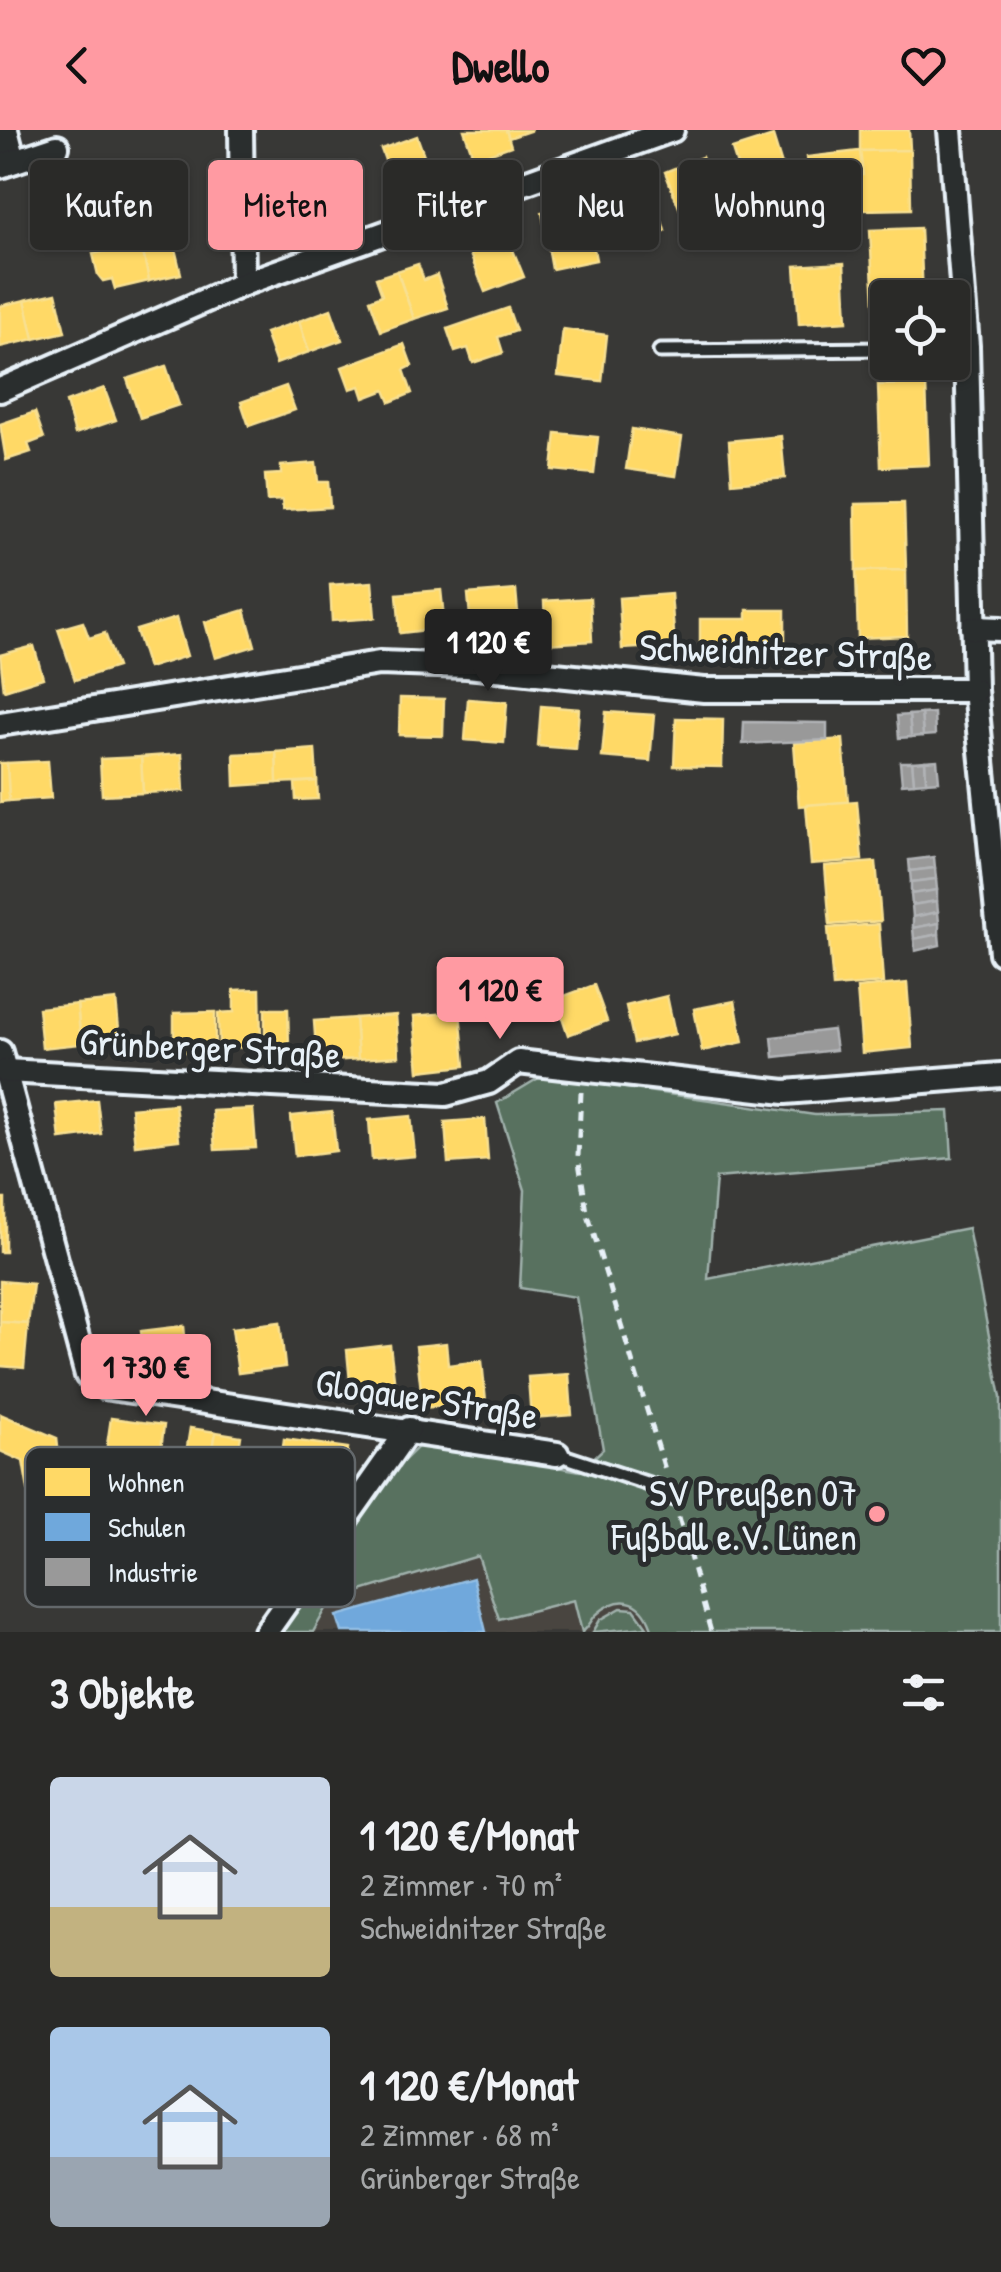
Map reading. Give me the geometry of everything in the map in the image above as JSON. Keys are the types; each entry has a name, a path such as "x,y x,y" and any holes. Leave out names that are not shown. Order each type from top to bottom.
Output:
{"street":[{"path":"6,130 7,163 57,147"},
{"path":"241,130 243,284"},
{"path":"0,390 243,284 672,130"},
{"path":"950,130 957,280"},
{"path":"962,380 976,690 1001,954"},
{"name":"Schweidnitzer Straße","path":"973,628 1001,629"},
{"name":"Schweidnitzer Straße","path":"0,724 379,664 467,666 704,690 976,690"},
{"name":"Grünberger Straße","path":"3,1062 446,1094 489,1082 518,1062 785,1092 1001,1075"},
{"name":"Glogauer Straße","path":"3,1062 88,1375 104,1387 409,1429 557,1454"},
{"path":"355,1506 409,1429"},
{"path":"266,1632 284,1607"}],"lane":[{"path":"660,351 870,349"},
{"path":"557,1454 658,1487 674,1499"}],"path":[{"path":"582,1069 578,1156 586,1212 711,1632"}],"shaded area":[{"path":"478,1556 574,1600 689,1574 703,1632 313,1632 326,1607 355,1607 355,1593"}],"green space":[{"path":"542,1076 815,1115 949,1111 952,1158 716,1178 708,1279 968,1228 1001,1397 1001,1632 653,1632 639,1607 624,1602 607,1607 582,1632 574,1600 499,1619 478,1556 355,1593 355,1522 388,1476 421,1444 580,1471 603,1449 576,1297 520,1288 525,1190 497,1103"},
{"path":"295,1607 327,1607 313,1632 277,1632"},
{"path":"621,1608 634,1609 647,1627 593,1632 600,1620"}],"building: Wohnen":[{"path":"464,130 506,130 511,146 474,159"},
{"path":"506,130 532,130 509,138"},
{"path":"860,130 909,130 910,150 860,151"},
{"path":"417,136 426,160 385,160 381,149"},
{"path":"773,136 780,160 735,160 732,149"},
{"path":"910,150 911,209 861,210 860,151"},
{"path":"860,151 863,175 861,160 807,157"},
{"path":"679,166 679,207 665,172"},
{"path":"659,211 665,231 659,233"},
{"path":"920,228 922,280 873,280 870,230"},
{"path":"142,250 175,250 181,274 149,281"},
{"path":"142,250 149,281 115,289 112,279 103,281 98,275 93,254"},
{"path":"468,250 513,250 524,277 485,292"},
{"path":"549,250 594,250 596,260 552,269"},
{"path":"844,263 847,321 799,324 795,266"},
{"path":"418,264 424,280 437,275 448,308 414,319 397,271"},
{"path":"397,271 414,319 381,331 370,300 382,295 376,278"},
{"path":"56,293 65,332 34,339 25,300"},
{"path":"25,300 34,339 0,347 0,306"},
{"path":"508,308 516,331 498,337 503,353 473,363 468,348 455,352 447,329"},
{"path":"331,309 342,340 309,352 299,321"},
{"path":"299,321 309,352 276,364 265,333"},
{"path":"563,329 607,335 602,381 558,376"},
{"path":"404,344 412,366 404,370 412,393 390,402 385,390 364,398 360,386 350,389 342,367"},
{"path":"166,366 179,405 140,418 127,379"},
{"path":"926,384 929,465 881,467 878,385"},
{"path":"286,386 295,410 249,426 241,402"},
{"path":"104,388 116,420 75,434 66,402"},
{"path":"35,412 44,438 28,444 31,452 6,460 0,424"},
{"path":"632,429 682,437 676,476 626,469"},
{"path":"556,433 598,437 594,474 552,470"},
{"path":"781,436 785,478 732,483 729,441"},
{"path":"316,463 318,482 328,482 330,507 283,510 282,500 267,501 265,475 281,474 281,466"},
{"path":"904,503 906,570 856,571 855,504"},
{"path":"906,570 907,636 858,638 856,571"},
{"path":"372,582 375,618 332,621 330,585"},
{"path":"441,590 445,628 400,633 397,594"},
{"path":"516,590 520,636 472,640 468,594"},
{"path":"671,594 675,646 622,649 619,598"},
{"path":"590,598 592,641 546,644 544,601"},
{"path":"245,610 255,646 215,658 205,622"},
{"path":"747,610 785,610 785,663 749,663 749,654 700,654 700,619 747,619"},
{"path":"176,618 187,656 148,668 136,630"},
{"path":"83,622 89,638 105,633 117,667 75,680 58,629"},
{"path":"34,646 43,678 4,690 0,655"},
{"path":"400,698 444,699 443,736 399,735"},
{"path":"468,699 507,702 504,743 465,740"},
{"path":"541,706 579,709 576,749 538,746"},
{"path":"606,712 654,715 650,761 602,757"},
{"path":"676,718 723,719 722,767 674,766"},
{"path":"843,739 848,802 799,806 794,743"},
{"path":"315,749 317,781 277,783 276,752"},
{"path":"276,752 277,783 235,786 234,754"},
{"path":"182,754 184,791 143,793 141,757"},
{"path":"141,757 143,793 102,795 100,759"},
{"path":"48,761 51,798 9,801 7,763"},
{"path":"0,763 7,763 9,801 0,802"},
{"path":"317,781 318,799 296,800 295,783"},
{"path":"857,801 862,860 811,864 806,805"},
{"path":"876,862 881,921 830,925 825,866"},
{"path":"879,924 883,983 833,987 828,928"},
{"path":"525,974 537,1010 497,1023 486,987"},
{"path":"907,983 912,1048 862,1053 857,988"},
{"path":"594,985 607,1021 568,1035 556,999"},
{"path":"260,989 261,1047 219,1048 218,1013 234,1012 234,990"},
{"path":"667,996 675,1034 634,1043 626,1006"},
{"path":"116,1000 120,1039 81,1044 77,1004"},
{"path":"735,1001 743,1042 702,1051 694,1009"},
{"path":"77,1004 81,1044 42,1048 38,1008"},
{"path":"265,1009 288,1009 289,1047 265,1047"},
{"path":"215,1012 215,1052 174,1052 174,1013"},
{"path":"460,1012 465,1066 419,1071 414,1016"},
{"path":"396,1015 399,1056 358,1059 355,1018"},
{"path":"355,1018 358,1059 317,1062 314,1021"},
{"path":"97,1100 101,1134 60,1139 56,1104"},
{"path":"175,1104 179,1140 135,1145 131,1108"},
{"path":"253,1109 256,1148 215,1150 212,1111"},
{"path":"332,1112 336,1151 295,1156 291,1116"},
{"path":"411,1116 415,1156 372,1160 369,1120"},
{"path":"485,1119 488,1160 448,1163 445,1122"},
{"path":"0,1199 5,1199 5,1252 0,1252"},
{"path":"0,1281 33,1284 28,1324 0,1322"},
{"path":"0,1322 28,1324 24,1368 0,1366"},
{"path":"280,1322 285,1367 238,1373 232,1328"},
{"path":"184,1326 188,1367 146,1372 141,1331"},
{"path":"446,1343 448,1365 482,1361 486,1402 423,1408 416,1346"},
{"path":"390,1345 395,1387 351,1392 347,1350"},
{"path":"569,1374 572,1415 531,1418 528,1377"},
{"path":"0,1414 57,1438 58,1447 25,1447 25,1472 23,1461 0,1451"},
{"path":"111,1418 164,1425 161,1447 107,1447"},
{"path":"190,1428 216,1432 213,1447 187,1447"},
{"path":"216,1432 241,1436 239,1447 213,1447"},
{"path":"284,1439 341,1447 283,1447"}],"building: Schulen":[{"path":"473,1578 486,1632 342,1632 337,1616"}],"building: Industrie":[{"path":"934,713 935,735 923,736 921,714"},
{"path":"921,714 923,736 911,737 909,715"},
{"path":"909,715 911,737 899,738 897,716"},
{"path":"744,722 827,723 827,740 743,744"},
{"path":"937,760 939,781 926,782 925,761"},
{"path":"925,761 926,782 914,783 912,762"},
{"path":"900,762 912,762 914,783 902,784"},
{"path":"934,857 935,868 910,871 909,860"},
{"path":"935,868 936,879 911,882 910,871"},
{"path":"936,879 937,890 911,894 911,882"},
{"path":"937,890 937,901 912,905 911,894"},
{"path":"937,901 938,912 913,917 912,905"},
{"path":"938,912 939,923 913,928 913,917"},
{"path":"939,923 939,934 914,939 913,928"},
{"path":"939,934 940,945 915,951 914,939"},
{"path":"833,1030 836,1050 774,1057 772,1037"}],"place":[{"name":"SV Preußen 07 Fußball e.V. Lünen","path":"877,1514"}]}
